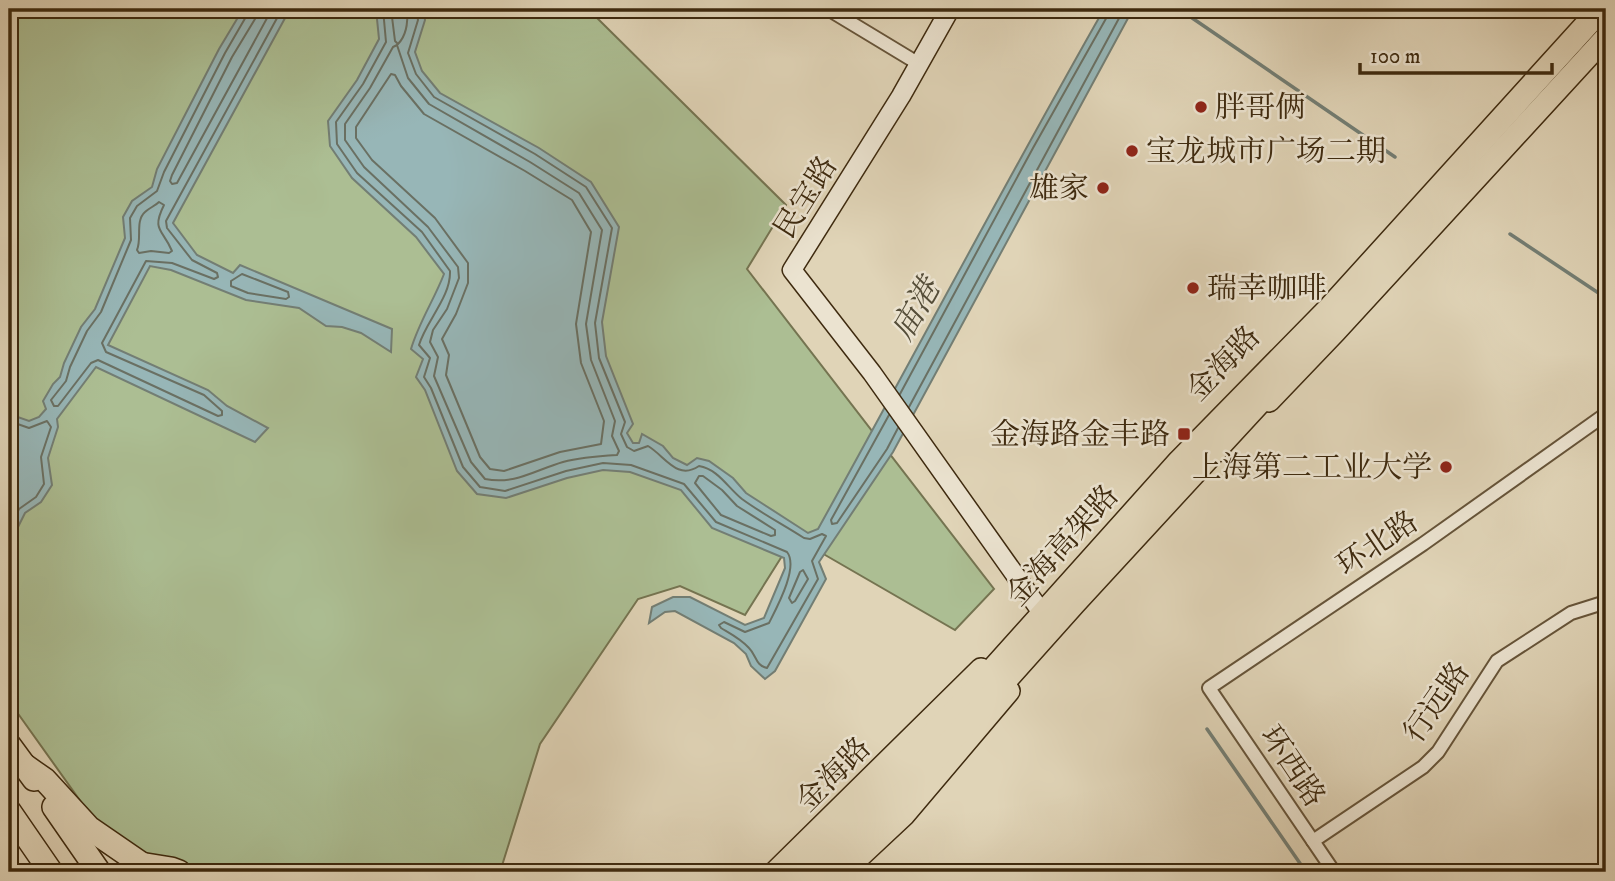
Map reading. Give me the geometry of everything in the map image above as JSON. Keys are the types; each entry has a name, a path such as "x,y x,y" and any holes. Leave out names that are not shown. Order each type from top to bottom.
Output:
{"highway":[{"name":"金海高架路","path":"794,872 859,811 964,702 1180,461 1331,307 1601,9"},
{"name":"金海高架路","path":"830,872 1083,593 1606,26"},
{"path":"9,745 99,872"},
{"path":"25,766 45,780 89,828 147,868 179,872"},
{"path":"9,811 51,872"}],"main road":[{"name":"金海路","path":"775,872 1040,610 1191,439 1314,314 1590,9"},
{"name":"金海路","path":"830,872 904,816 1124,556 1606,37"}],"street":[{"path":"828,9 919,64"},
{"name":"民宝路","path":"950,9 792,270 884,391 1040,610"},
{"name":"环北路","path":"1209,688 1435,535 1606,414"},
{"name":"行远路","path":"1313,841 1423,767 1438,752 1497,661 1570,613 1606,602"},
{"name":"环西路","path":"1209,688 1334,872"}],"green space":[{"path":"9,9 588,9 786,205 747,269 994,589 955,630 794,537 745,615 680,586 638,599 540,744 500,872 131,872 9,701"}],"water":[{"path":"243,9 290,9 173,223 197,255 233,273 240,265 392,329 391,352 361,333 342,327 326,326 299,308 246,300 171,270 150,266 108,345 208,390 227,406 268,428 255,442 96,367 57,419 58,427 48,458 52,485 41,502 25,513 9,545 9,484 16,471 16,459 9,447 9,414 29,421 39,417 46,409 43,401 60,377 81,327 95,309 125,238 123,217 132,201 152,187 157,169 219,49"},
{"path":"376,9 423,9 425,20 415,52 422,71 440,93 539,148 591,182 619,227 602,322 606,356 633,424 627,433 633,443 639,443 642,434 663,446 673,458 687,465 697,458 709,461 733,478 746,493 808,533 818,529 1104,9 1133,9 893,452 819,562 826,579 775,671 765,679 751,666 746,654 734,643 675,611 665,612 649,623 652,607 673,597 690,597 745,625 764,618 785,568 784,558 712,528 681,490 630,472 603,470 567,478 506,498 477,494 457,471 425,390 416,377 423,359 411,349 444,274 416,237 352,178 330,146 328,121 357,80 379,39"}],"waterway":[{"path":"1179,9 1395,157"},
{"path":"1510,234 1606,298"},
{"path":"1207,729 1306,872"}],"place":[{"name":"胖哥俩","path":"1201,107"},
{"name":"宝龙城市广场二期","path":"1132,151"},
{"name":"雄家","path":"1103,188"},
{"name":"瑞幸咖啡","path":"1193,288"},
{"name":"金海路金丰路","path":"1184,434"},
{"name":"上海第二工业大学","path":"1446,467"}],"water label":[{"name":"庙港","path":"915,309"}]}
